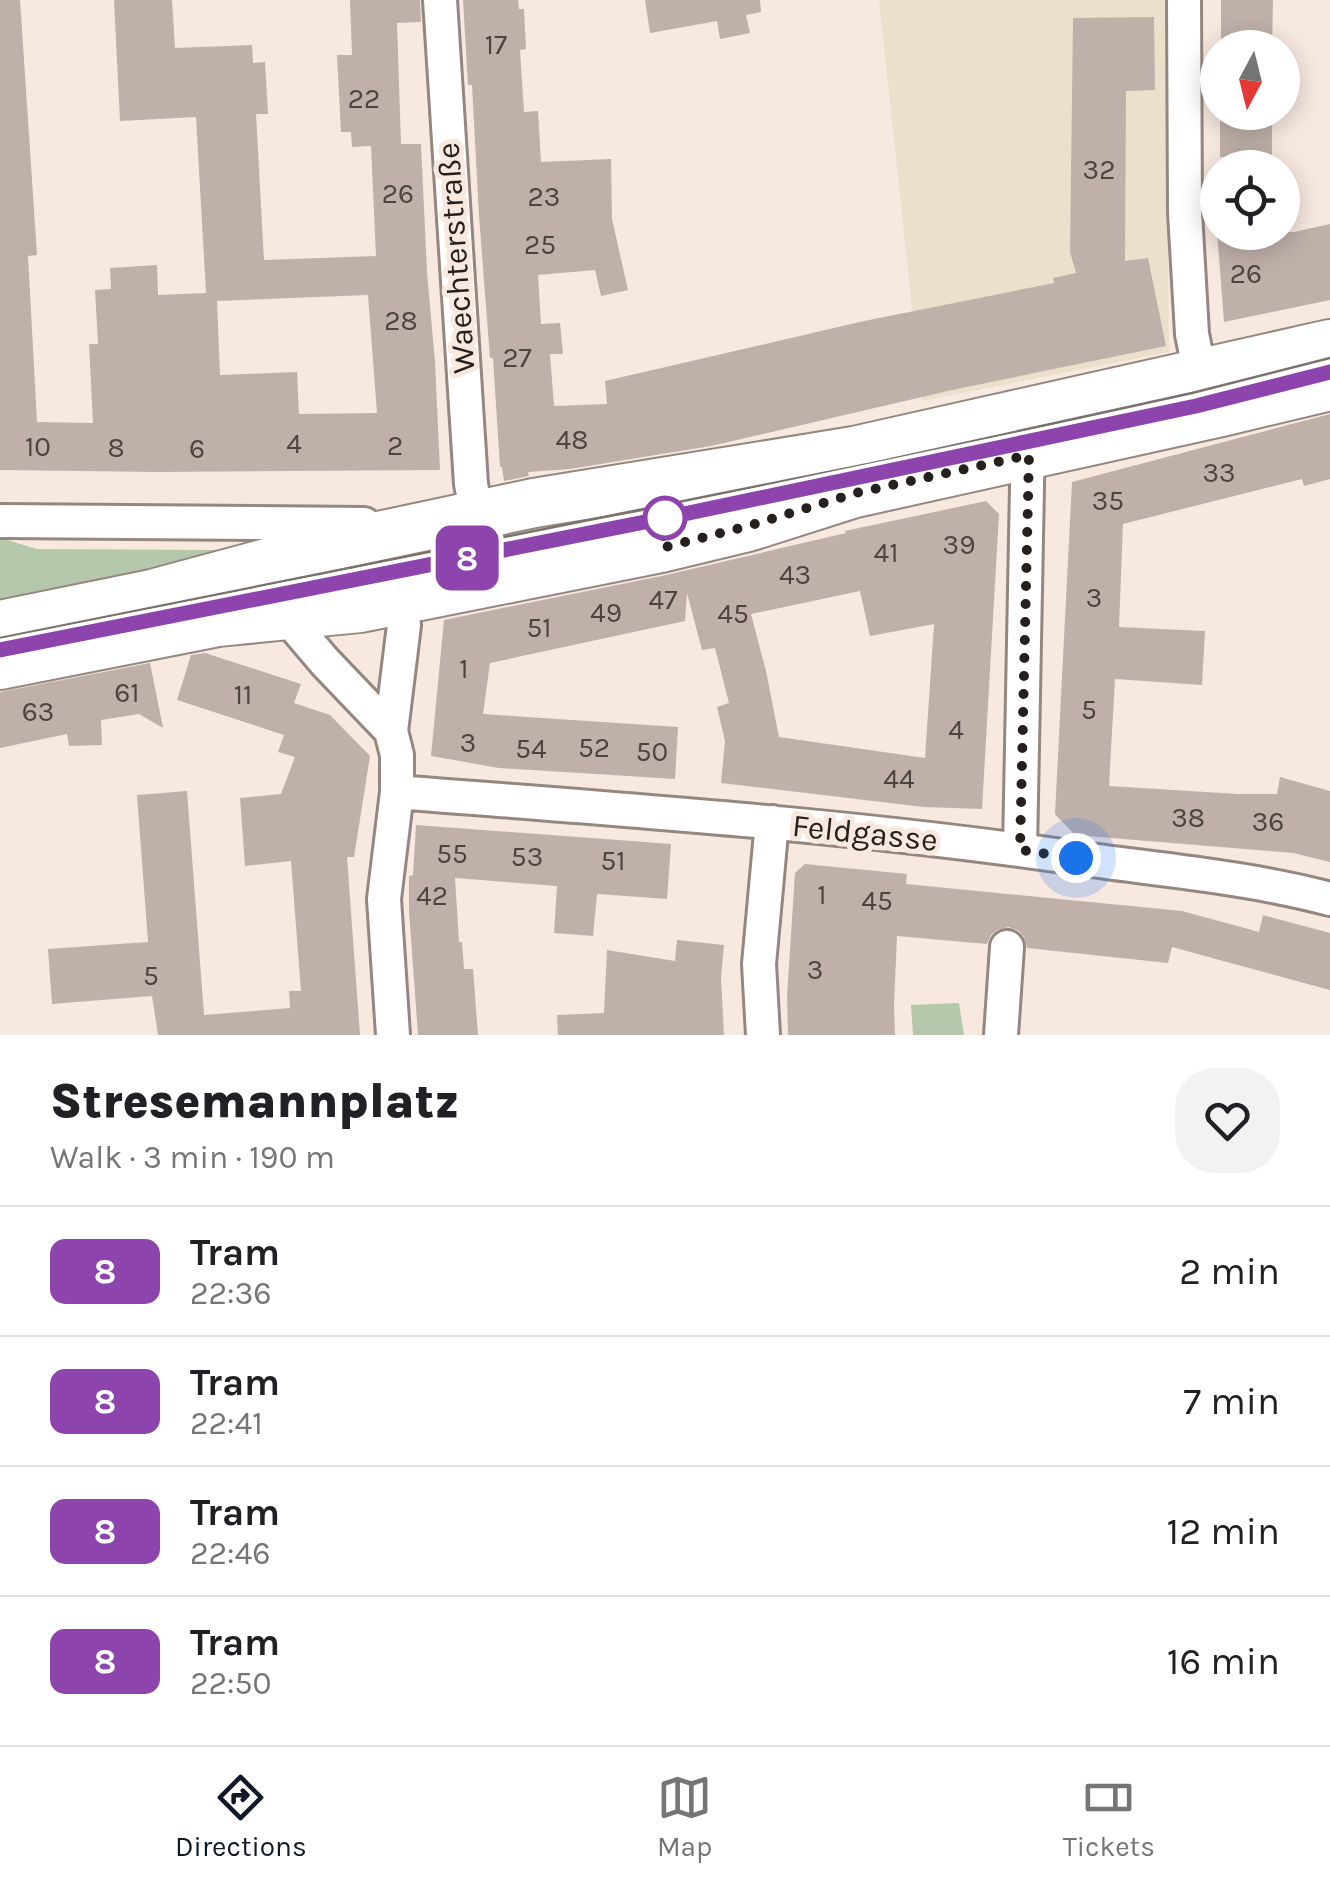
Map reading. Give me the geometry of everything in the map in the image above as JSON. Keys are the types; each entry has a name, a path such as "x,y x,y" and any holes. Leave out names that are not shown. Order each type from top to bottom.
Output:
{"main road":[{"path":"0,665 218,622 360,608 408,612 690,542 856,493 1200,374 1330,344"},
{"path":"0,625 152,594 322,548 598,492 820,457 1028,434 1330,386"}],"street":[{"name":"Waechterstraße","path":"440,0 468,446 477,515"},
{"path":"1184,0 1186,230 1192,334 1200,374"},
{"path":"1020,850 1028,434"},
{"path":"394,1035 384,900 397,792 397,755 390,732 408,612 472,557 478,542 477,515"},
{"path":"0,521 428,526"},
{"path":"322,548 284,587 281,600 286,615 390,732"},
{"name":"Feldgasse","path":"397,792 772,822 1020,850 1283,887 1330,899"},
{"path":"763,1035 758,964 772,822"},
{"path":"1001,1035 1007,947"}],"shaded area":[{"path":"879,0 1166,0 1169,352 922,401"}],"green space":[{"path":"0,538 37,549 216,550 141,574 0,604"},
{"path":"959,1003 964,1035 913,1035 911,1005"}],"building":[{"path":"0,0 20,0 37,255 28,256 37,422 93,423 89,344 98,344 95,290 111,289 110,268 157,265 158,295 206,293 196,117 120,121 114,0 172,0 175,48 252,45 253,63 265,62 268,114 256,114 264,260 376,256 371,146 352,147 351,132 341,132 337,55 352,55 350,0 420,0 421,22 397,23 401,144 421,144 440,470 0,470","holes":["368,295 377,413 299,414 297,372 220,375 217,301"]},
{"path":"463,0 518,0 519,9 524,9 526,49 520,50 524,112 538,111 541,162 611,159 612,219 628,290 601,296 595,270 538,275 541,324 560,323 563,354 550,354 554,406 607,404 605,381 864,321 1054,283 1053,278 1076,273 1070,252 1073,18 1154,17 1155,90 1126,91 1125,261 1148,258 1166,346 711,446 528,472 529,476 504,481 490,358"},
{"path":"645,0 760,0 761,12 746,15 750,33 720,39 717,21 650,33"},
{"path":"1221,0 1273,0 1272,30 1221,30"},
{"path":"1220,130 1272,130 1272,150 1220,150"},
{"path":"1330,224 1330,300 1224,322 1218,250 1300,250 1300,231"},
{"path":"1330,414 1330,479 1304,486 1302,479 1123,524 1119,627 1205,631 1202,685 1115,679 1109,786 1277,794 1280,777 1330,791 1330,862 1293,853 1075,835 1055,814 1072,482"},
{"path":"986,501 999,514 982,809 923,807 721,783 725,741 717,707 729,703 715,648 702,650 687,593 685,621 490,663 483,714 678,727 675,779 499,768 431,756 444,620 666,575","holes":["860,591 870,636 934,624 925,758 779,737 751,614"]},
{"path":"205,653 301,684 294,703 330,715 370,756 354,857 347,857 360,1035 158,1035 152,996 52,1004 48,949 148,942 137,795 187,791 204,1015 290,1008 289,991 301,991 291,861 245,866 240,798 281,794 295,757 278,752 284,735 177,700 191,655"},
{"path":"150,663 163,728 139,714 101,720 102,745 69,746 67,734 0,748 0,692"},
{"path":"416,825 671,844 667,899 597,894 593,936 554,933 557,886 455,878 459,942 464,969 473,969 478,1035 418,1035 409,911"},
{"path":"805,864 907,874 906,884 1182,911 1259,932 1263,915 1330,933 1330,990 1172,947 1168,963 1027,948 1019,931 1009,927 997,930 987,944 897,936 895,1035 788,1035 795,873"},
{"path":"677,940 724,945 724,1035 558,1035 557,1015 604,1013 607,950 675,961"}],"tram line":[{"path":"0,638 873,463 1192,393 1330,358"},
{"name":"8","path":"0,650 665,518 1196,406 1330,372"}],"route":[{"path":"665,518 662,548 856,493 1029,455 1020,850 1076,858"}]}
